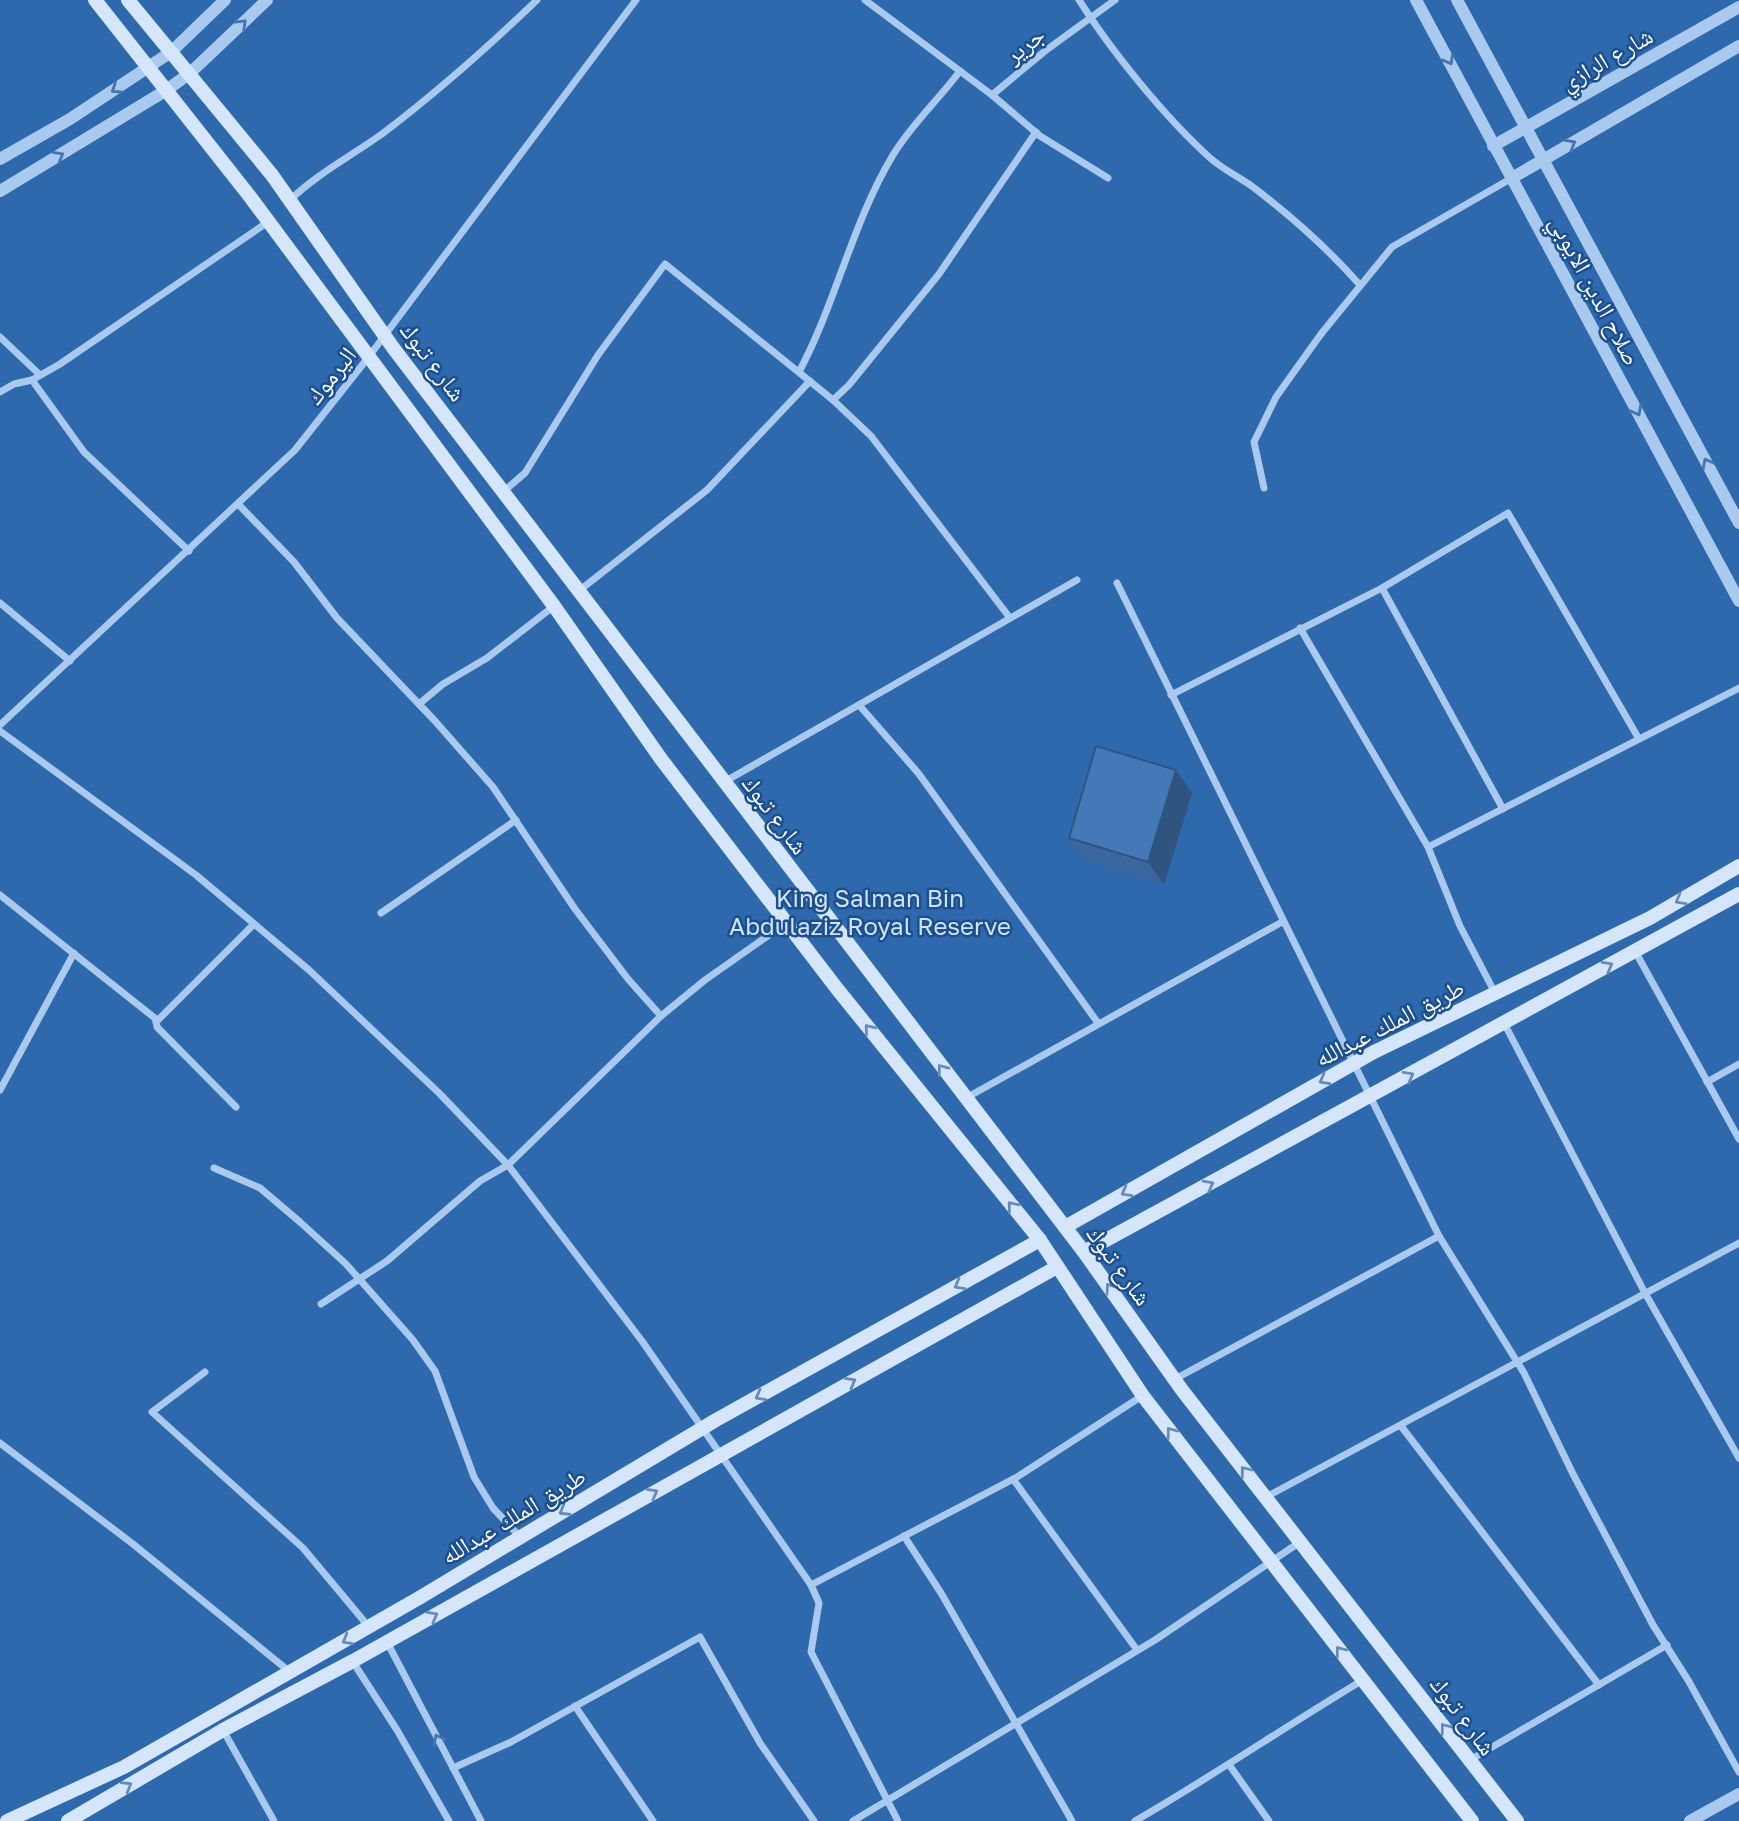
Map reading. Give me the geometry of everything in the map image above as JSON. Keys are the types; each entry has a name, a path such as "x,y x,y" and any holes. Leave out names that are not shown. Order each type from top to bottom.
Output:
{"main road":[{"name":"شارع تبوك","path":"95,0 268,222 367,359 554,606 662,759 786,923 1040,1241 1143,1395 1472,1821"},
{"name":"شارع تبوك","path":"128,0 290,200 384,333 503,492 1084,1252 1175,1379 1265,1497 1517,1821"},
{"name":"طريق الملك عبدالله","path":"1065,1227 1356,1062 1650,918 1739,866"},
{"path":"1084,1252 1739,894"},
{"name":"طريق الملك عبدالله","path":"7,1821 124,1768 369,1627 703,1428 1040,1241"},
{"name":"طريق الملك عبدالله","path":"68,1821 223,1730 353,1661 1057,1267"}],"street":[{"path":"0,159 70,119 171,52 225,0"},
{"path":"0,191 189,74 267,0"},
{"path":"290,200 305,186 383,133 478,55 537,0"},
{"name":"اليرموك","path":"0,725 295,450 367,359 636,0"},
{"path":"865,0 992,95 1036,132 1108,178"},
{"path":"1079,0 1091,19 1202,149 1295,222 1360,285"},
{"name":"جرير","path":"992,95 1045,51 1115,0"},
{"name":"صلاح الدين الايوبي","path":"1416,0 1739,601"},
{"name":"صلاح الدين الايوبي","path":"1457,0 1739,523"},
{"name":"شارع الرازي","path":"1493,146 1739,7"},
{"path":"1264,488 1254,442 1276,397 1392,247 1739,46"},
{"path":"799,372 821,330 838,280 894,153 960,71"},
{"path":"833,400 849,385 939,274 1036,132"},
{"path":"0,392 40,375 268,222"},
{"path":"503,492 525,473 598,355 665,264 833,400 871,436 1010,618"},
{"path":"0,337 40,375"},
{"path":"32,380 84,452 189,551"},
{"path":"580,590 707,490 810,381"},
{"path":"239,505 294,562 337,618 419,704 492,787 575,909 628,979 661,1016"},
{"path":"1171,695 1382,588 1508,513 1639,739"},
{"path":"724,782 1077,580"},
{"path":"1117,583 1282,922 1356,1062 1370,1097 1439,1236 1518,1364 1573,1474 1739,1772"},
{"path":"1382,588 1503,809"},
{"path":"0,603 70,660"},
{"path":"419,704 443,684 487,658 554,606"},
{"path":"1300,628 1427,848 1460,926 1495,993"},
{"path":"1427,848 1739,688"},
{"path":"859,705 919,774 1098,1023"},
{"path":"0,731 196,875 309,970 439,1093 508,1165 703,1428 811,1586 819,1603 811,1652 898,1821"},
{"path":"381,913 516,820"},
{"path":"0,895 156,1022 157,1027 236,1107"},
{"path":"966,1099 1282,922"},
{"path":"321,1304 387,1261 480,1181 508,1165 661,1016 705,980 786,923"},
{"path":"156,1022 254,924"},
{"path":"1635,951 1739,1139"},
{"path":"0,1090 74,953"},
{"path":"1504,1023 1645,1293 1739,1458"},
{"path":"1707,1082 1739,1064"},
{"path":"214,1168 260,1188 359,1280 413,1340 435,1371 474,1477 493,1508 520,1538"},
{"path":"1175,1379 1439,1236"},
{"path":"1265,1497 1518,1364 1739,1243"},
{"path":"205,1372 152,1412 303,1548 369,1627"},
{"path":"811,1586 1013,1479 1143,1395"},
{"path":"1401,1426 1599,1685"},
{"path":"0,1443 290,1672"},
{"path":"1013,1479 1137,1650"},
{"path":"904,1536 1072,1821"},
{"path":"853,1821 1137,1650 1300,1542"},
{"path":"453,1768 575,1706 700,1637 761,1743 814,1821"},
{"path":"387,1642 481,1821"},
{"path":"1469,1760 1667,1645"},
{"path":"353,1661 397,1730 449,1821"},
{"path":"1135,1821 1230,1766 1273,1734 1363,1679"},
{"path":"575,1706 640,1797 653,1821"},
{"path":"223,1730 274,1821"},
{"path":"1230,1766 1269,1821"},
{"path":"1690,1821 1739,1794"}],"green space":[{"name":"King Salman Bin Abdulaziz Royal Reserve","path":"0,0 1739,0 1739,1821 0,1821"}],"building":[{"path":"1096,746 1176,770 1148,862 1069,838"}]}
